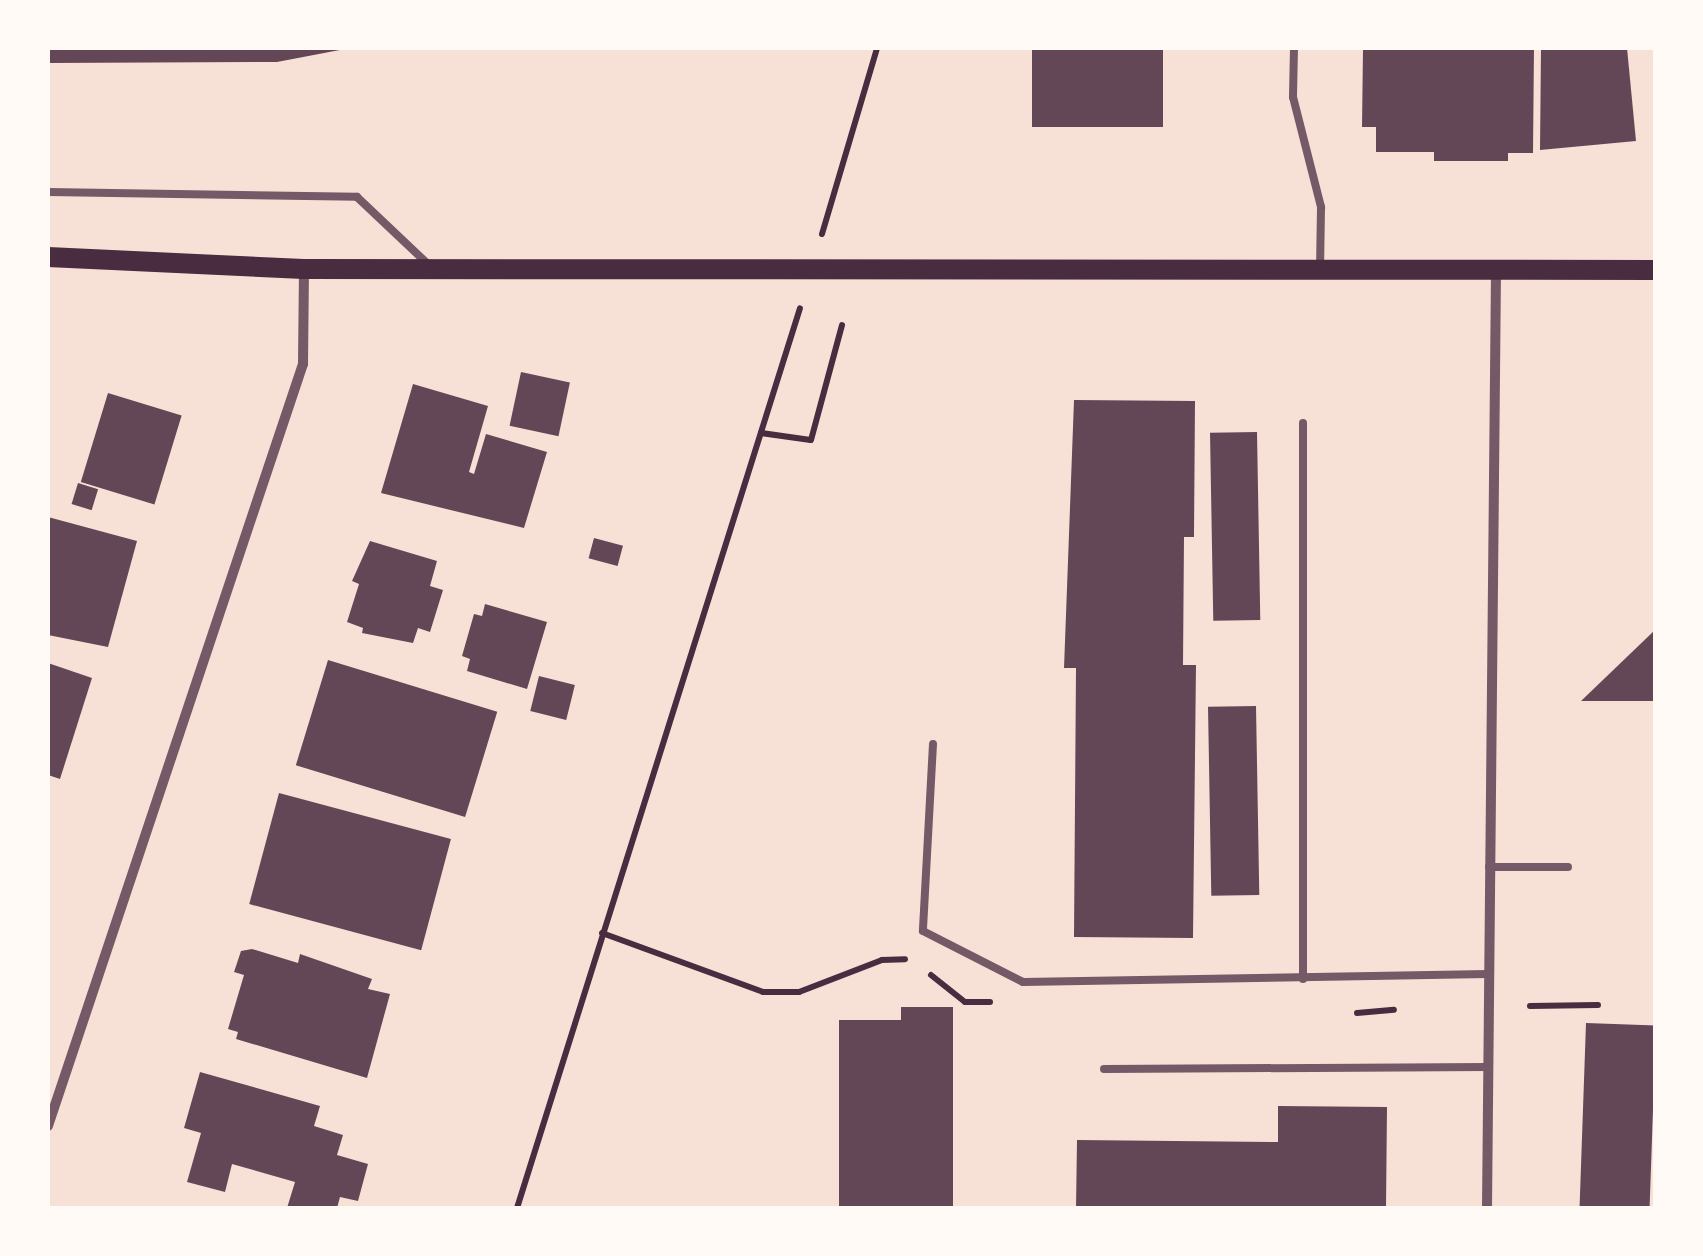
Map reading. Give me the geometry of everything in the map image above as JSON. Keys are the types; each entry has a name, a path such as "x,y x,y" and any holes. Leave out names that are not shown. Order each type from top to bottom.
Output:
{"main road":[{"path":"48,257 304,269 1656,270"}],"street":[{"path":"48,1126 303,364 304,269"},
{"path":"1488,1208 1496,270"}],"lane":[{"path":"1294,48 1292,97 1321,207 1320,268"},
{"path":"48,192 356,197 433,268"},
{"path":"1303,423 1303,979"},
{"path":"933,744 923,931 1023,982 1488,974"},
{"path":"1489,867 1568,867"},
{"path":"1104,1069 1488,1067"}],"path":[{"path":"857,113 877,48"},
{"path":"517,1208 763,429 811,440 842,325"},
{"path":"602,934 762,992"},
{"path":"1530,1006 1598,1006"}],"building":[{"path":"48,48 345,49 277,62 48,63"},
{"path":"1032,48 1163,48 1163,127 1032,127"},
{"path":"1363,48 1534,48 1533,153 1508,153 1508,161 1434,161 1434,152 1376,152 1376,127 1362,127"},
{"path":"1541,48 1627,48 1636,141 1540,150"},
{"path":"521,372 570,382 558,436 510,426"},
{"path":"413,384 488,406 469,472 474,474 486,434 547,452 524,528 381,493"},
{"path":"108,393 182,416 154,504 81,482"},
{"path":"1074,400 1195,401 1194,537 1184,537 1183,665 1196,665 1193,938 1074,937 1076,668 1064,668"},
{"path":"1257,432 1260,620 1213,621 1210,433"},
{"path":"78,483 98,489 92,510 72,504"},
{"path":"48,517 137,541 108,647 48,635"},
{"path":"594,538 623,546 618,566 589,558"},
{"path":"370,541 437,561 430,586 443,590 430,632 418,628 413,643 362,633 363,628 347,622 359,584 352,581"},
{"path":"485,604 547,622 527,689 467,671 470,659 462,656 474,614 482,616"},
{"path":"1656,629 1656,701 1581,701"},
{"path":"328,660 497,712 465,817 296,765"},
{"path":"48,663 92,678 60,779 48,775"},
{"path":"539,676 575,685 566,720 530,711"},
{"path":"1256,706 1259,895 1211,896 1208,707"},
{"path":"279,793 451,839 421,950 249,904"},
{"path":"252,949 298,963 300,954 372,979 368,989 390,994 367,1078 236,1039 238,1032 228,1029 244,975 234,972 241,951"},
{"path":"901,1007 953,1007 953,1208 839,1208 839,1020 901,1020"},
{"path":"1586,1023 1656,1025 1650,1208 1580,1208"},
{"path":"200,1072 320,1106 314,1126 343,1135 337,1155 368,1164 358,1201 340,1197 337,1208 287,1208 295,1182 232,1164 225,1192 187,1182 201,1133 184,1128"},
{"path":"1278,1106 1387,1107 1386,1208 1076,1208 1077,1140 1278,1142"}]}
